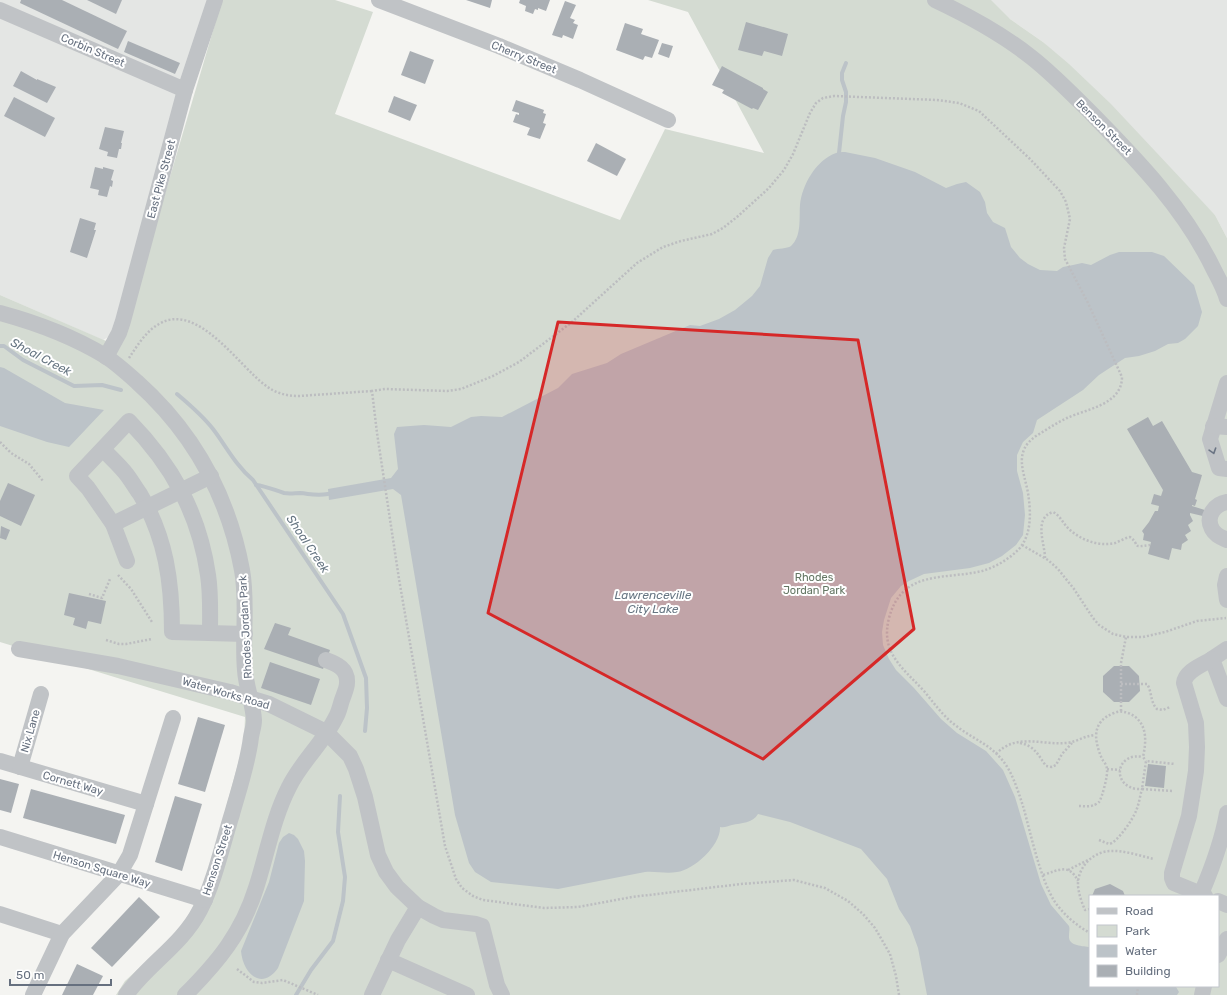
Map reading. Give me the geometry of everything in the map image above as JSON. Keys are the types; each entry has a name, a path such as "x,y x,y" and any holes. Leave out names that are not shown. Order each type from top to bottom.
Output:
{"street":[{"name":"East Pike Street","path":"106,357 119,333 123,321 185,90 215,0"},
{"name":"Cherry Street","path":"379,0 499,46 580,80 668,120"},
{"name":"Benson Street","path":"935,0 968,15 1005,38 1054,77 1110,132 1140,163 1183,217 1207,254 1227,299"},
{"name":"Corbin Street","path":"1,14 185,90"},
{"name":"Rhodes Jordan Park","path":"0,313 53,329 106,357 155,398 177,424 195,449 211,476 223,503 238,550 242,572 244,603 245,672 251,698"},
{"path":"1227,383 1220,426 1210,439 1219,468 1227,469"},
{"path":"127,561 113,524 88,488 77,476 129,421 153,446 182,490 196,526 208,576 210,633"},
{"path":"103,449 123,470 147,507 156,526 168,566 172,611 172,632 245,634"},
{"path":"113,524 211,476"},
{"path":"1227,502 1215,507 1210,517 1212,529 1215,534 1227,540"},
{"path":"1227,579 1225,596 1227,600"},
{"name":"Water Works Road","path":"19,649 118,666 251,698 269,704 326,732 347,752 356,769 365,797 376,849 386,872 397,887 418,907 443,920 482,926 497,985 502,995"},
{"path":"1227,650 1188,674 1185,678 1184,683 1196,723 1196,771 1189,816 1172,873 1174,883 1203,895 1217,856 1227,813"},
{"path":"1212,659 1227,699"},
{"path":"185,995 221,956 237,933 256,889 281,802 289,785 336,717 346,689 347,681 341,667 326,660"},
{"name":"Nix Lane","path":"20,767 41,694"},
{"name":"Henson Street","path":"126,995 138,978 180,939 193,921 205,900 248,758 254,722 251,698"},
{"path":"33,995 62,934 118,874 130,855 173,718"},
{"name":"Cornett Way","path":"0,762 146,804"},
{"name":"Henson Square Way","path":"0,837 205,900"},
{"path":"372,995 398,940 418,907"},
{"path":"0,914 62,934"},
{"path":"1219,953 1227,938"},
{"path":"388,960 467,995"}],"path":[{"path":"127,360 145,336 158,324 170,319 180,319 194,324 209,334 235,355 261,382 278,393 289,396 385,390 447,391 461,389 493,376 519,362 572,322 637,263 663,247 712,234 723,228 769,188 784,170 793,154 810,113 816,103 823,98 834,96 937,100 959,104 979,111 1030,159 1060,191 1066,202 1070,219 1064,248 1065,259 1088,303 1122,380 1120,389 1113,398 1099,406 1059,422 1033,438 1027,445 1022,456 1022,464 1028,494 1029,524 1028,535 1022,545 1007,559 991,568 974,572 933,577 920,581 901,593 891,612 887,627 888,639 891,652 905,672 948,719 958,727 980,740 996,754 1008,768 1018,792 1043,875 1052,897 1060,908 1077,925 1089,932"},
{"path":"372,391 399,579 444,846 456,879 462,888 473,896 483,900 544,908 557,908 578,907 632,897 740,884 794,880 832,891 848,901 869,921 880,936 890,954 899,995"},
{"path":"0,442 11,453 29,464 43,481"},
{"path":"1045,558 1041,527 1046,517 1053,512 1056,513 1071,531 1088,541 1108,544 1130,537 1138,547 1150,545"},
{"path":"1022,545 1045,558 1058,569 1069,581 1099,625 1113,634 1126,637 1143,637 1160,634 1197,621 1226,618"},
{"path":"118,575 131,589 152,622"},
{"path":"89,594 102,598 110,578"},
{"path":"1121,711 1121,663 1126,637"},
{"path":"106,640 119,644 126,644 152,639"},
{"path":"1121,684 1147,684 1153,704 1157,709 1163,710 1170,707"},
{"path":"1079,806 1093,806 1099,802 1107,775 1107,769 1102,759 1095,735 1101,722 1112,713 1121,711 1134,715 1143,727 1146,740 1143,757"},
{"path":"996,754 1002,748 1018,742 1031,740 1065,743 1095,735"},
{"path":"1018,742 1029,746 1040,755 1046,766 1052,767 1056,765 1064,751 1074,741"},
{"path":"1099,840 1109,844 1115,842 1137,810 1142,789 1146,761 1143,757 1134,756 1127,758 1120,770 1121,778 1131,788 1142,789 1172,791"},
{"path":"1146,761 1175,764"},
{"path":"1107,769 1120,770"},
{"path":"1109,844 1109,851"},
{"path":"1068,870 1095,855 1109,851 1123,852 1154,859"},
{"path":"1078,881 1082,869 1090,858"},
{"path":"1043,875 1063,869 1073,873 1078,881 1080,896 1085,910 1089,909"},
{"path":"237,969 254,982 262,983 283,980 318,995"}],"highlighted area":[{"path":"558,322 858,340 914,629 763,759 488,613"}],"shaded area":[{"path":"0,0 209,0 122,304 110,336 103,340 0,295"},
{"path":"972,0 1227,0 1227,238 1215,215 1043,42 1010,19"}],"green space":[{"name":"Rhodes Jordan Park","path":"222,0 335,0 373,12 335,114 620,220 665,129 764,153 688,12 648,0 991,0 1010,19 1043,42 1069,64 1111,104 1215,215 1227,238 1227,995 116,995 125,981 171,939 188,916 199,895 212,859 244,742 245,717 0,642 0,295 120,347"}],"water":[{"name":"Lawrenceville City Lake","path":"845,152 875,158 915,172 946,188 966,182 980,192 985,202 987,213 993,222 1005,228 1011,247 1020,258 1040,270 1057,271 1063,267 1082,263 1091,265 1119,252 1152,252 1164,256 1194,285 1202,312 1198,326 1185,339 1178,343 1168,344 1155,351 1139,356 1125,358 1099,375 1083,390 1037,420 1033,433 1023,442 1017,455 1017,471 1023,493 1025,515 1023,535 1016,545 1002,556 989,563 970,568 924,574 901,586 891,598 882,632 883,645 896,670 941,719 957,733 986,751 1003,770 1015,797 1041,884 1051,905 1069,926 1069,939 1071,942 1076,945 1089,947 1089,987 1176,987 1179,992 1177,995 927,995 918,948 910,926 899,909 887,879 861,849 790,822 758,814 753,819 746,822 720,827 716,841 705,856 691,867 677,872 645,872 558,889 491,882 475,872 469,863 455,815 401,495 393,489 329,500 328,489 391,478 398,469 394,434 397,427 424,425 451,427 471,417 502,417 558,388 572,374 607,363 621,354 690,325 700,326 719,319 735,310 752,296 760,286 768,258 773,250 789,247 795,242 799,227 801,197 807,182 816,167 822,161 837,153"},
{"path":"0,367 65,403 104,410 69,447 47,442 0,426"},
{"path":"289,833 298,839 304,851 304,901 278,968 272,975 260,979 249,973 245,967 241,951 269,882 279,843 283,837"}],"building":[{"path":"21,0 62,0 127,31 118,49 20,3"},
{"path":"87,0 122,0 116,14"},
{"path":"466,0 492,0 490,8"},
{"path":"520,0 550,0 546,11 538,8 538,10 535,9 533,14 525,11 526,6 519,3"},
{"path":"565,1 576,5 570,18 575,20 573,23 578,25 573,39 563,35 562,38 552,35"},
{"path":"746,22 788,34 782,56 764,51 762,56 738,50"},
{"path":"625,23 643,29 641,34 659,40 652,58 645,56 643,60 616,50"},
{"path":"128,41 180,63 175,74 124,52"},
{"path":"662,43 673,46 669,58 658,54"},
{"path":"410,51 434,60 425,84 401,75"},
{"path":"722,66 768,92 758,110 752,109 722,93 724,90 712,85"},
{"path":"21,71 37,80 56,87 47,103 13,86"},
{"path":"394,96 417,105 410,121 388,112"},
{"path":"14,97 55,118 45,137 4,116"},
{"path":"516,100 544,110 543,113 546,114 543,123 546,124 540,139 527,135 530,128 513,122 516,114 519,115 519,113 512,111"},
{"path":"105,127 124,131 121,149 119,149 117,158 107,156 108,152 99,149"},
{"path":"596,143 626,159 617,176 587,161"},
{"path":"95,167 103,169 103,167 114,170 111,180 113,181 112,187 110,186 107,197 98,195 99,190 90,188"},
{"path":"80,218 96,223 94,230 96,230 87,258 70,252"},
{"path":"1148,417 1153,426 1162,421 1192,472 1202,475 1195,499 1197,500 1195,506 1192,506 1208,511 1207,517 1190,513 1193,521 1188,525 1191,531 1185,535 1188,540 1182,544 1181,550 1172,548 1169,560 1148,554 1151,542 1143,540 1144,534 1142,531 1155,511 1158,511 1159,506 1151,504 1154,494 1161,496 1163,490 1127,429"},
{"path":"8,483 35,495 21,526 0,516 0,501"},
{"path":"1,526 10,530 6,540 0,538"},
{"path":"69,593 106,601 101,624 88,621 86,629 73,625 75,618 64,615"},
{"path":"275,623 291,628 288,635 330,650 323,669 264,649"},
{"path":"270,662 320,679 311,705 261,688"},
{"path":"1114,666 1129,666 1139,676 1140,691 1129,702 1114,702 1103,692 1103,676"},
{"path":"198,717 225,725 205,792 178,784"},
{"path":"1148,764 1166,766 1164,788 1145,786"},
{"path":"0,779 19,784 11,813 0,810"},
{"path":"31,789 125,815 116,844 23,818"},
{"path":"175,796 202,804 182,871 155,862"},
{"path":"1110,884 1123,891 1125,895 1092,895 1095,889"},
{"path":"139,897 160,917 112,967 91,948"},
{"path":"77,964 103,976 93,995 62,995"}],"waterway":[{"path":"839,153 846,102 846,92 842,80 842,73 846,63"},
{"name":"Shoal Creek","path":"0,346 4,346 23,360 74,386 102,385 121,390"},
{"name":"Shoal Creek","path":"177,394 196,410 209,424 236,462 253,480 343,614 366,678 367,708 365,731"},
{"path":"256,485 284,493 317,495 328,494"},
{"name":"Shoal Creek","path":"296,995 311,970 333,941 343,901 345,877 338,832 340,796"}]}
